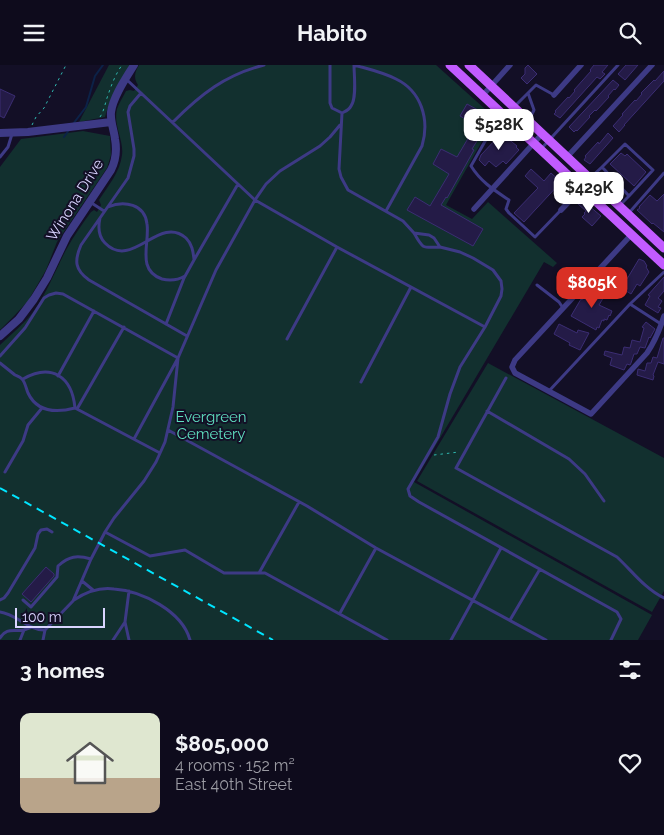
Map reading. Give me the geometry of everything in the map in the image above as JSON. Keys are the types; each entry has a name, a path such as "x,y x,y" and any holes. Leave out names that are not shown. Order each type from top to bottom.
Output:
{"main road":[{"path":"450,65 664,265"},
{"path":"469,65 664,248"},
{"path":"644,246 664,259"}],"street":[{"name":"Winona Drive","path":"0,336 19,319 34,299 47,278 67,236 112,170 117,150 111,122 111,111 113,103 134,65"},
{"path":"483,95 510,65"},
{"path":"554,95 580,65"},
{"path":"567,157 652,65"},
{"path":"0,133 111,122"},
{"path":"474,209 546,137"},
{"path":"561,210 582,188"},
{"path":"632,234 515,360 512,367 515,373 592,414 647,353 654,342 664,315"}],"lane":[{"path":"172,122 210,89 238,74 264,65"},
{"path":"330,65 330,103 332,108 342,113"},
{"path":"342,113 347,111 354,101 354,65 380,72 404,83 416,96 421,105 426,127 425,136 386,211"},
{"path":"546,137 618,65"},
{"path":"126,78 255,200 337,247 485,327"},
{"path":"514,107 536,85 554,95"},
{"path":"141,93 130,105 128,112 134,149 128,178 81,245 76,263 82,275 89,280 187,336"},
{"path":"528,93 534,110 528,121"},
{"path":"342,113 339,169 344,185 348,190 403,221 414,233 421,245 426,248 440,247 473,258 493,271 502,281 501,296 485,327 460,367 438,437 408,489 410,496 617,612 621,619 611,640"},
{"path":"505,116 492,129 471,166 478,176 509,200 506,209 535,237 561,210"},
{"path":"134,439 178,358 216,270 255,200 266,184 280,171 320,146 341,124"},
{"path":"0,157 8,147 12,133"},
{"path":"590,178 625,143 653,170 619,206"},
{"path":"602,167 629,196"},
{"path":"628,214 664,173"},
{"path":"166,324 186,275 238,184"},
{"path":"90,202 104,211"},
{"path":"107,207 127,203 139,209 146,219 147,225 146,261 156,276 168,280 179,279 186,275"},
{"path":"101,216 100,235 107,245 112,248 128,251 163,233 173,232 190,243 194,260"},
{"path":"414,233 429,235 434,238 440,247"},
{"path":"287,339 337,247"},
{"path":"550,391 630,304 664,272"},
{"path":"537,285 559,302 563,308"},
{"path":"361,382 411,287"},
{"path":"0,356 25,328 44,298 56,293 94,311 178,358"},
{"path":"630,304 661,325"},
{"path":"58,376 94,311"},
{"path":"76,409 124,327"},
{"path":"73,601 91,559 114,518 151,471 160,453 173,407 178,358"},
{"path":"0,363 23,379 30,397 42,408 54,411 76,409 160,453"},
{"path":"23,379 43,372 58,376 68,384 76,409"},
{"path":"506,378 456,468 617,557 649,589 664,599"},
{"path":"5,472 23,441 28,425 42,408"},
{"path":"487,411 569,459 585,474 604,501"},
{"path":"168,430 299,502 376,548 546,640"},
{"path":"259,573 299,502"},
{"path":"0,600 8,593 35,548 38,534 41,530 47,529 52,531"},
{"path":"106,532 150,556 186,550 224,573 265,573 387,640"},
{"path":"451,640 501,547"},
{"path":"340,614 376,548"},
{"path":"23,600 31,607 57,577 58,566 65,560 74,557 91,559"},
{"path":"510,620 540,569"},
{"path":"82,581 94,591"},
{"path":"43,640 45,630 73,601 84,593 112,588 129,591 160,605 177,618 188,633 190,640"},
{"path":"129,591 125,622 130,640"},
{"path":"0,612 9,613 33,627 45,630"},
{"path":"113,640 125,622"},
{"path":"0,638 7,631 24,630 33,627"},
{"path":"20,640 24,630"}],"path":[{"path":"40,128 31,127 36,117 44,108 66,65"},
{"path":"97,118 102,115 111,87 122,65"},
{"path":"428,454 438,455 466,450"}],"green space":[{"path":"109,65 130,65 112,97 105,117 79,122"},
{"name":"Evergreen Cemetery","path":"139,65 436,65 495,118 446,205 472,219 488,202 557,263 553,267 544,262 414,482 652,615 638,640 0,640 0,345 33,312 47,290 75,235 91,212 94,210 97,212 101,205 99,200 116,173 122,155 122,144 116,121 117,109 126,91 134,91 138,85 135,75"},
{"path":"83,131 110,136 111,155 107,168 57,242 46,270 28,301 0,330 0,167 21,139"},
{"path":"488,363 664,458 664,591 652,612 417,481"}],"building":[{"path":"528,65 537,74 527,84 521,78 525,74 525,68"},
{"path":"594,65 608,65 602,72 605,74 600,79 597,77 560,118 554,114 575,91"},
{"path":"626,65 638,65 625,80 618,74"},
{"path":"664,71 664,81 619,132 613,126 641,93"},
{"path":"613,80 619,85 574,132 569,127"},
{"path":"0,89 15,96 4,118 0,116"},
{"path":"467,104 489,116 472,149 474,150 447,198 441,205 483,229 473,246 407,210 415,197 430,206 449,174 433,164 441,149 457,157 476,125 460,116"},
{"path":"497,130 517,146 519,150 506,164 503,161 496,167 489,161 485,166 479,160 481,155 496,139 492,136"},
{"path":"608,133 613,138 590,164 584,160 585,156"},
{"path":"621,153 625,156 627,154 646,172 634,186 610,164"},
{"path":"531,169 544,181 551,173 561,182 524,222 514,213 538,188 525,176"},
{"path":"664,194 664,232 637,210 650,195 657,201"},
{"path":"582,200 601,216 592,226 582,217 586,211 578,204"},
{"path":"639,259 644,261 649,272 640,286 637,284 631,294 620,287 623,283 615,279 618,274 627,279"},
{"path":"664,277 664,291 658,298 662,301 658,307 661,308 658,313 645,305 650,296 648,295"},
{"path":"595,286 605,295 599,305 612,311 607,320 602,320 599,328 597,327 596,330 571,316 581,299 586,293 589,294"},
{"path":"646,322 655,329 649,337 645,348 640,347 637,354 634,354 630,365 627,364 624,370 610,365 612,358 604,355 605,351 622,355 624,347 630,348 632,340 640,342 644,328 642,327"},
{"path":"559,324 577,333 578,330 589,333 580,350 569,345 570,343 554,334"},
{"path":"663,338 664,364 658,362 653,380 637,375 638,369 645,371 647,363 651,363 653,357 657,358"},
{"path":"46,567 54,576 31,602 22,594"}],"waterway":[{"path":"73,124 86,107 95,76 103,65"},
{"path":"64,137 69,130"}],"railway":[{"path":"0,488 273,640"}]}
